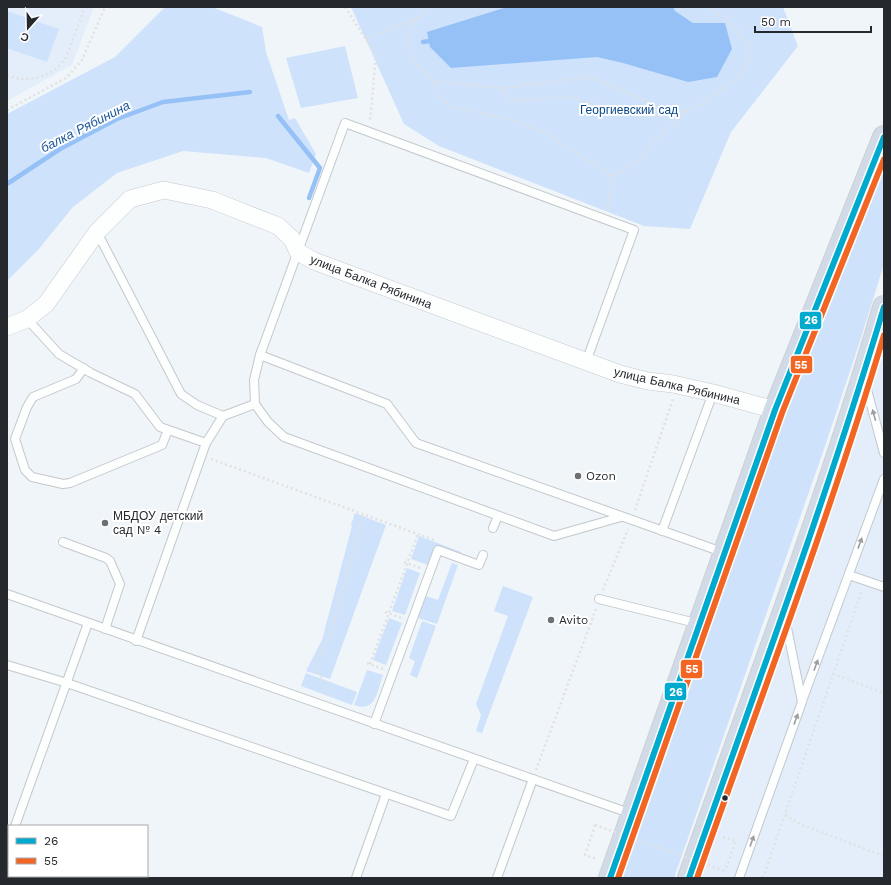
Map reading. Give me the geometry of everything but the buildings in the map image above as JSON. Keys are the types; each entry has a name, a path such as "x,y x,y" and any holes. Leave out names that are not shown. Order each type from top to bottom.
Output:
{"highway":[{"path":"610,878 775,410 884,137"},
{"path":"689,878 826,492 864,377 884,308"}],"street":[{"name":"улица Балка Рябинина","path":"7,327 27,319 46,304 97,232 130,199 164,190 212,200 278,226 292,239 298,252 314,261 586,362 620,374 648,381 713,393 775,410"}],"lane":[{"path":"586,362 634,230 345,123 260,355 254,380 255,404 268,422 284,437 554,536 621,517"},
{"path":"97,232 181,394 197,405 223,416"},
{"path":"27,319 59,354 134,394 160,427 206,443"},
{"path":"260,355 387,404 416,443 631,521 725,553"},
{"path":"84,368 76,379 33,397 27,407 14,439 25,470 32,477 63,484 70,483 162,445 168,430"},
{"path":"864,377 884,453"},
{"path":"662,531 713,393"},
{"path":"136,641 206,443 223,416 255,404"},
{"path":"739,878 884,479"},
{"path":"493,528 498,516"},
{"path":"63,542 106,558 112,564 120,584 104,629"},
{"path":"374,724 438,550 479,565 483,555"},
{"path":"849,575 884,587"},
{"path":"7,594 136,641 633,814"},
{"path":"600,599 700,624"},
{"path":"784,611 802,702"},
{"path":"15,825 88,623"},
{"path":"7,665 66,683 451,816 474,759"},
{"path":"496,878 533,779"},
{"path":"356,878 386,794"}],"path":[{"path":"7,75 19,79 30,79 40,77 58,66 65,58 85,7"},
{"path":"7,110 66,78 82,60 105,7"},
{"path":"345,7 376,55 369,132"},
{"path":"429,7 425,8 416,19 406,39 414,62 434,81 440,98 453,107 513,120 547,134 612,176"},
{"path":"502,88 512,101 570,97 638,116 659,116 688,110 701,104 732,82 749,64 750,48 725,17 707,7"},
{"path":"366,39 416,19"},
{"path":"434,81 502,88 590,78 655,104 659,116"},
{"path":"612,176 638,161 655,141 688,110"},
{"path":"606,220 612,176"},
{"path":"533,779 600,599 631,521 678,386"},
{"path":"201,455 437,541"},
{"path":"331,700 328,687 316,669 317,660 330,635 364,514"},
{"path":"393,673 368,664 405,562 418,534"},
{"path":"405,562 430,571"},
{"path":"763,878 866,581"},
{"path":"387,613 412,622"},
{"path":"833,674 884,693"},
{"path":"785,815 802,825 884,856"},
{"path":"585,855 595,825 725,871 736,841"}],"shaded area":[{"path":"7,7 94,7 72,65 7,101"},
{"path":"884,343 884,878 697,878"}],"green space":[{"path":"165,7 212,7 262,27 266,52 289,120 295,118 316,154 309,173 266,158 183,151 117,173 73,207 38,250 7,281 7,114 115,57"},
{"name":"Георгиевский сад","path":"351,7 783,7 798,46 731,132 690,229 644,226 439,146 404,124"},
{"path":"7,11 59,29 47,62 7,48"},
{"path":"345,46 358,98 301,108 286,58"},
{"path":"884,168 884,264 824,449 674,878 623,878 780,431 820,325"},
{"path":"355,513 386,525 330,679 306,671 322,640"},
{"path":"419,536 461,552 462,556 435,546 428,565 411,559"},
{"path":"452,563 458,565 437,624 418,618 426,596 438,600"},
{"path":"407,568 420,573 405,615 392,611"},
{"path":"503,586 533,597 482,733 476,731 481,715 476,704 508,616 494,611"},
{"path":"389,618 402,623 386,665 373,660"},
{"path":"422,621 436,626 417,678 410,675 415,661 409,658"},
{"path":"367,670 383,675 377,694 371,704 361,707 354,705"},
{"path":"306,673 357,692 352,705 301,686"}],"water":[{"path":"507,7 673,7 675,11 693,23 725,23 732,49 717,77 688,82 597,57 451,68 430,47 427,32"}],"waterway":[{"name":"балка Рябинина","path":"423,42 429,41"},
{"name":"балка Рябинина","path":"7,184 60,149 117,119 163,102 250,92"},
{"path":"278,116 320,168 309,198"}],"transit line":[{"name":"26","path":"610,878 775,410 884,137"},
{"name":"55","path":"618,878 782,413 884,159"},
{"name":"26","path":"689,878 814,522 862,379 884,307"},
{"name":"55","path":"697,878 818,540 884,335"}],"place":[{"name":"Ozon","path":"578,476"},
{"name":"МБДОУ детский сад № 4","path":"105,523"},
{"name":"Avito","path":"551,620"}]}
